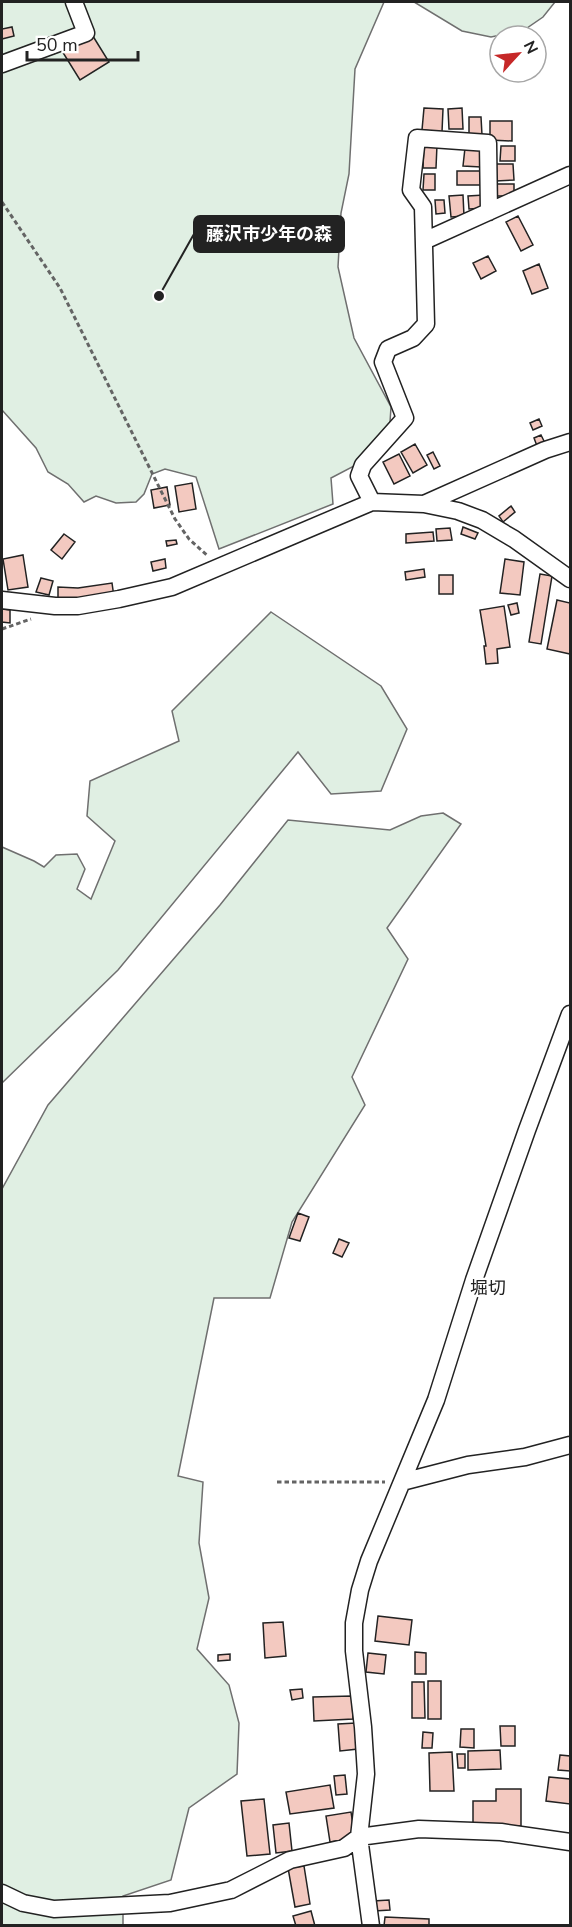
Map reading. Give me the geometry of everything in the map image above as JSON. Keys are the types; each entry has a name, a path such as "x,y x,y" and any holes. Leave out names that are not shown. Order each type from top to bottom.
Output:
{"street":[{"path":"2,64 86,33 74,2"},
{"path":"372,501 359,476 363,465 405,418 383,362 388,349 413,338 426,324 423,207 411,190 417,138 488,143 489,212"},
{"path":"424,241 570,175"},
{"path":"424,504 545,450 570,442"},
{"path":"2,600 55,606 78,606 172,587 372,501 424,504 458,511 482,520 570,579"},
{"path":"370,1926 359,1837 366,1774 354,1651 354,1623 360,1590 369,1561 436,1400 474,1281 570,1014"},
{"path":"402,1482 468,1466 525,1457 570,1444"},
{"path":"2,1893 23,1903 54,1909 170,1903 231,1890 290,1860 344,1848 359,1837 419,1829 466,1830 570,1842"}],"path":[{"path":"2,202 60,288 175,519 189,539 211,560"},
{"path":"277,1482 402,1482"}],"green space":[{"path":"2,2 384,2 355,69 349,174 341,213 338,267 354,338 391,407 389,437 358,464 331,478 333,504 219,549 196,477 165,469 152,474 144,494 136,502 116,503 96,496 84,502 68,484 48,472 36,448 2,410"},
{"path":"414,2 555,2 543,17 533,24 488,24 488,36 462,31"},
{"path":"271,612 381,686 407,729 381,791 331,794 298,752 118,970 2,1083 2,847 44,867 56,855 77,854 85,869 77,889 91,899 115,841 87,816 90,781 179,741 172,711"},
{"path":"443,813 461,824 387,928 408,959 352,1077 365,1105 292,1222 270,1298 214,1298 178,1476 203,1482 199,1543 209,1598 197,1649 229,1685 239,1723 237,1774 189,1808 171,1880 123,1896 123,1925 2,1926 2,1189 48,1105 220,905 288,820 390,830 421,816"}],"building":[{"path":"12,27 14,36 2,39 2,29"},
{"path":"91,33 109,62 80,80 62,51"},
{"path":"424,108 443,109 442,132 422,130"},
{"path":"462,108 463,129 449,129 448,109"},
{"path":"469,117 481,117 482,135 469,136"},
{"path":"490,121 512,121 512,141 490,140"},
{"path":"424,144 437,145 436,168 423,168"},
{"path":"501,146 515,146 515,161 500,161"},
{"path":"465,148 482,149 481,167 463,166"},
{"path":"495,164 513,164 514,180 496,181"},
{"path":"457,171 483,171 483,185 457,185"},
{"path":"424,174 435,174 435,190 423,190"},
{"path":"495,184 514,184 514,196 495,196"},
{"path":"463,195 464,216 451,217 449,196"},
{"path":"484,195 485,208 469,209 468,196"},
{"path":"435,200 444,200 445,213 436,214"},
{"path":"518,216 533,245 521,251 506,222"},
{"path":"488,256 496,271 481,279 473,263"},
{"path":"539,264 548,288 532,294 523,271"},
{"path":"539,419 542,426 533,430 530,423"},
{"path":"541,435 545,443 537,446 534,438"},
{"path":"415,444 427,465 413,473 401,452"},
{"path":"433,452 440,466 434,469 427,455"},
{"path":"399,454 410,476 394,484 383,462"},
{"path":"192,483 196,509 179,512 175,486"},
{"path":"167,487 170,505 154,508 151,490"},
{"path":"511,506 515,512 503,522 499,516"},
{"path":"463,527 478,533 475,539 461,534"},
{"path":"450,528 452,540 437,541 436,529"},
{"path":"433,532 434,541 406,543 406,534"},
{"path":"64,534 75,542 62,559 51,550"},
{"path":"176,540 177,544 167,546 166,541"},
{"path":"23,555 28,587 8,590 3,559"},
{"path":"165,559 166,568 153,571 151,562"},
{"path":"505,559 524,562 520,595 500,593"},
{"path":"424,569 425,577 406,580 405,572"},
{"path":"540,574 552,576 541,644 529,642"},
{"path":"439,575 453,575 453,594 439,594"},
{"path":"41,578 53,581 49,595 36,592"},
{"path":"112,583 114,597 58,601 58,587 78,588"},
{"path":"557,600 570,603 570,654 547,649"},
{"path":"517,603 519,613 511,615 508,605"},
{"path":"504,606 510,647 497,649 498,663 486,664 484,646 486,646 480,610"},
{"path":"2,609 10,610 10,623 2,622"},
{"path":"298,1213 309,1217 300,1241 289,1238"},
{"path":"339,1239 349,1243 342,1257 333,1253"},
{"path":"378,1616 412,1620 409,1645 375,1641"},
{"path":"283,1622 286,1656 265,1658 263,1623"},
{"path":"415,1652 426,1653 426,1674 415,1674"},
{"path":"368,1653 386,1655 384,1674 366,1672"},
{"path":"230,1654 230,1660 218,1661 218,1655"},
{"path":"428,1681 441,1681 441,1719 428,1719"},
{"path":"412,1682 424,1682 425,1718 412,1718"},
{"path":"302,1689 303,1698 292,1700 290,1690"},
{"path":"352,1696 353,1719 314,1721 313,1697"},
{"path":"356,1723 358,1749 340,1751 338,1724"},
{"path":"500,1726 515,1726 515,1746 501,1746"},
{"path":"461,1729 474,1729 474,1748 460,1747"},
{"path":"423,1732 433,1733 432,1748 422,1748"},
{"path":"500,1750 501,1769 468,1770 468,1751"},
{"path":"452,1752 454,1791 430,1791 429,1753"},
{"path":"457,1754 465,1754 465,1768 458,1768"},
{"path":"560,1755 570,1756 570,1771 558,1770"},
{"path":"345,1775 347,1794 336,1795 334,1776"},
{"path":"549,1777 570,1779 570,1804 546,1801"},
{"path":"330,1785 334,1808 290,1814 286,1792"},
{"path":"496,1789 521,1789 521,1826 473,1826 473,1801 496,1801"},
{"path":"264,1799 270,1854 247,1856 241,1801"},
{"path":"351,1812 355,1838 330,1842 326,1816"},
{"path":"289,1823 292,1851 276,1853 273,1825"},
{"path":"304,1866 310,1904 295,1907 288,1868"},
{"path":"389,1900 390,1910 374,1911 373,1901"},
{"path":"311,1911 315,1926 296,1926 293,1916"},
{"path":"385,1917 429,1919 429,1926 384,1926"}],"place":[{"name":"藤沢市少年の森","path":"159,296"}],"district":[{"name":"堀切","path":"488,1288"}]}
